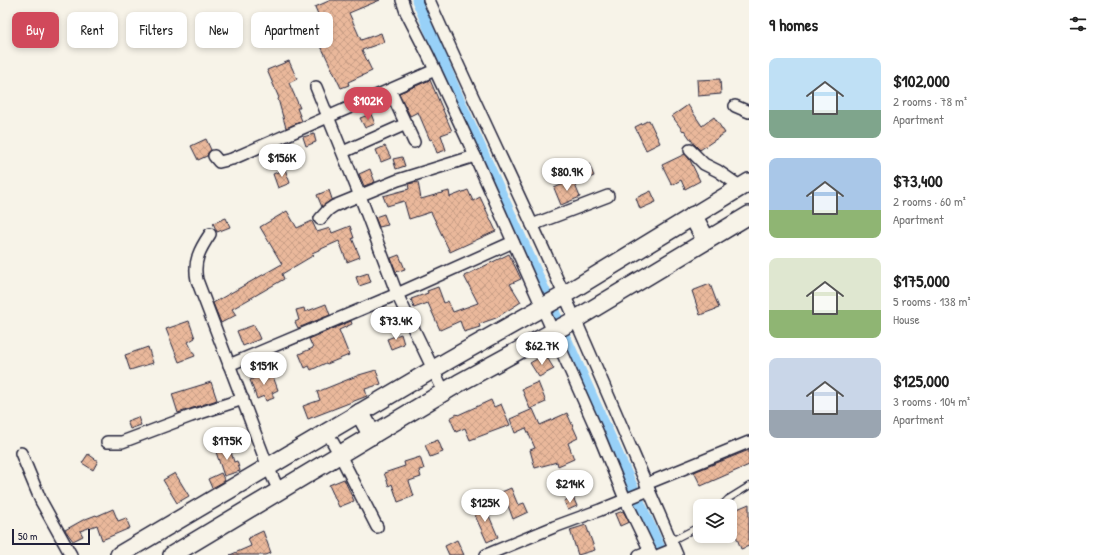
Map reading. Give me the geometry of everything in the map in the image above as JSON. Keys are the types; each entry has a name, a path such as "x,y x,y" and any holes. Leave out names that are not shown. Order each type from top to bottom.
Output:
{"highway":[{"path":"693,216 706,240"},
{"path":"360,413 372,435"}],"main road":[{"path":"119,555 553,301 745,184"},
{"path":"172,555 444,392 564,325 749,215"}],"street":[{"path":"402,0 406,12 435,70 513,242 553,301 564,325 598,433 650,554 673,549 647,489 553,301 532,225 467,85 430,0"},
{"path":"214,156 219,162 224,162 435,70"},
{"path":"316,87 343,152 396,294 444,392"},
{"path":"390,90 414,142"},
{"path":"735,106 749,112"},
{"path":"343,152 406,124"},
{"path":"690,150 704,164 745,184"},
{"path":"320,219 334,206 398,180 475,156"},
{"path":"532,225 608,196"},
{"path":"210,234 200,248 196,262 195,272 197,280 268,467 279,491"},
{"path":"229,365 396,294 513,242"},
{"path":"107,442 122,442 191,416 243,399"},
{"path":"327,432 340,454 377,527"},
{"path":"486,555 627,499 749,442"},
{"path":"21,453 41,501 71,555"}],"lane":[{"path":"728,499 749,486"},
{"path":"673,549 693,532"}],"building":[{"path":"331,0 380,0 349,13 361,40 381,33 384,42 362,50 372,71 348,82 349,85 341,88 322,48 333,48 333,12 317,12 315,7"},
{"path":"289,61 297,79 289,83 300,108 297,108 302,121 286,128 278,99 279,98 267,70"},
{"path":"720,79 721,94 698,96 697,80"},
{"path":"430,80 452,131 441,135 446,150 437,153 432,139 430,140 418,112 410,116 399,93"},
{"path":"688,105 702,126 714,117 725,133 700,150 672,116"},
{"path":"371,114 375,124 365,128 360,118"},
{"path":"649,120 660,143 646,150 635,127"},
{"path":"314,134 316,142 306,146 303,137"},
{"path":"206,139 211,150 207,156 198,160 191,146"},
{"path":"385,146 391,158 381,162 376,150"},
{"path":"685,154 690,160 700,181 685,189 681,180 672,185 662,165"},
{"path":"402,157 405,166 396,169 393,159"},
{"path":"589,164 594,176 581,181 576,169"},
{"path":"285,169 290,183 278,188 273,174"},
{"path":"370,169 375,182 364,186 359,174"},
{"path":"573,180 580,197 561,205 554,188"},
{"path":"418,182 421,199 449,191 450,197 468,190 473,201 480,197 496,231 450,252 431,212 409,219 404,201 387,206 383,196 409,189 408,184"},
{"path":"329,190 332,199 322,207 317,195"},
{"path":"651,191 656,202 640,209 636,198"},
{"path":"287,211 297,228 312,221 317,232 330,228 332,233 350,226 354,238 352,238 360,257 347,262 339,241 312,253 314,255 282,274 284,279 232,309 236,315 221,323 213,303 282,264 260,227"},
{"path":"384,214 388,225 379,227 375,217"},
{"path":"226,218 230,227 217,232 213,223"},
{"path":"509,254 521,279 510,284 521,302 496,318 479,324 480,327 464,332 460,321 440,330 428,303 414,308 411,299 428,293 427,291 438,287 444,303 448,301 453,312 478,303 464,276"},
{"path":"399,255 405,269 396,272 391,258"},
{"path":"368,273 371,282 359,286 356,277"},
{"path":"710,284 719,308 700,315 692,291"},
{"path":"326,304 330,315 298,328 295,322 299,320 296,310 304,308 305,312"},
{"path":"189,321 195,338 188,342 195,356 179,362 166,329"},
{"path":"351,321 352,324 339,330 349,355 311,370 309,366 305,368 299,354 313,348 309,339"},
{"path":"254,325 260,339 243,346 237,331"},
{"path":"401,334 404,344 391,349 387,339"},
{"path":"148,347 153,363 130,370 125,355"},
{"path":"545,354 554,369 539,377 530,363"},
{"path":"376,370 381,384 365,389 367,396 308,419 303,406 320,400 317,392 359,375"},
{"path":"271,371 278,390 272,393 274,398 266,401 264,396 257,399 250,380"},
{"path":"211,382 217,400 178,413 172,394"},
{"path":"538,382 546,402 530,409 522,389"},
{"path":"491,400 494,407 501,404 510,425 470,440 465,428 456,432 450,418"},
{"path":"533,409 540,425 567,413 578,438 568,443 574,459 558,466 557,462 535,468 530,450 535,448 526,428 515,433 510,419"},
{"path":"138,417 141,425 130,429 127,421"},
{"path":"438,440 443,452 430,457 425,445"},
{"path":"229,445 234,462 237,461 240,471 224,476 215,449"},
{"path":"749,450 749,465 701,486 694,472"},
{"path":"88,454 98,461 93,470 82,463"},
{"path":"420,457 424,469 419,470 421,477 409,481 414,496 398,502 392,484 389,486 384,473 405,466 404,462"},
{"path":"175,473 189,496 177,503 163,480"},
{"path":"221,473 225,481 212,488 208,479"},
{"path":"344,479 354,501 339,507 329,485"},
{"path":"511,488 518,505 524,503 528,512 513,519 507,503 502,505 497,494"},
{"path":"573,497 577,506 568,510 564,501"},
{"path":"484,504 498,537 487,542 472,509"},
{"path":"749,504 749,546 741,549 737,538 737,509"},
{"path":"113,509 118,521 126,518 130,528 102,540 97,525 80,531 83,536 73,541 65,530 83,520"},
{"path":"623,511 629,522 620,526 615,514"},
{"path":"586,525 595,550 578,555 570,530"},
{"path":"263,531 271,553 266,555 230,555 251,546 248,538"},
{"path":"457,540 464,555 449,555 445,546"}],"waterway":[{"path":"417,0 458,97 663,555"}]}
